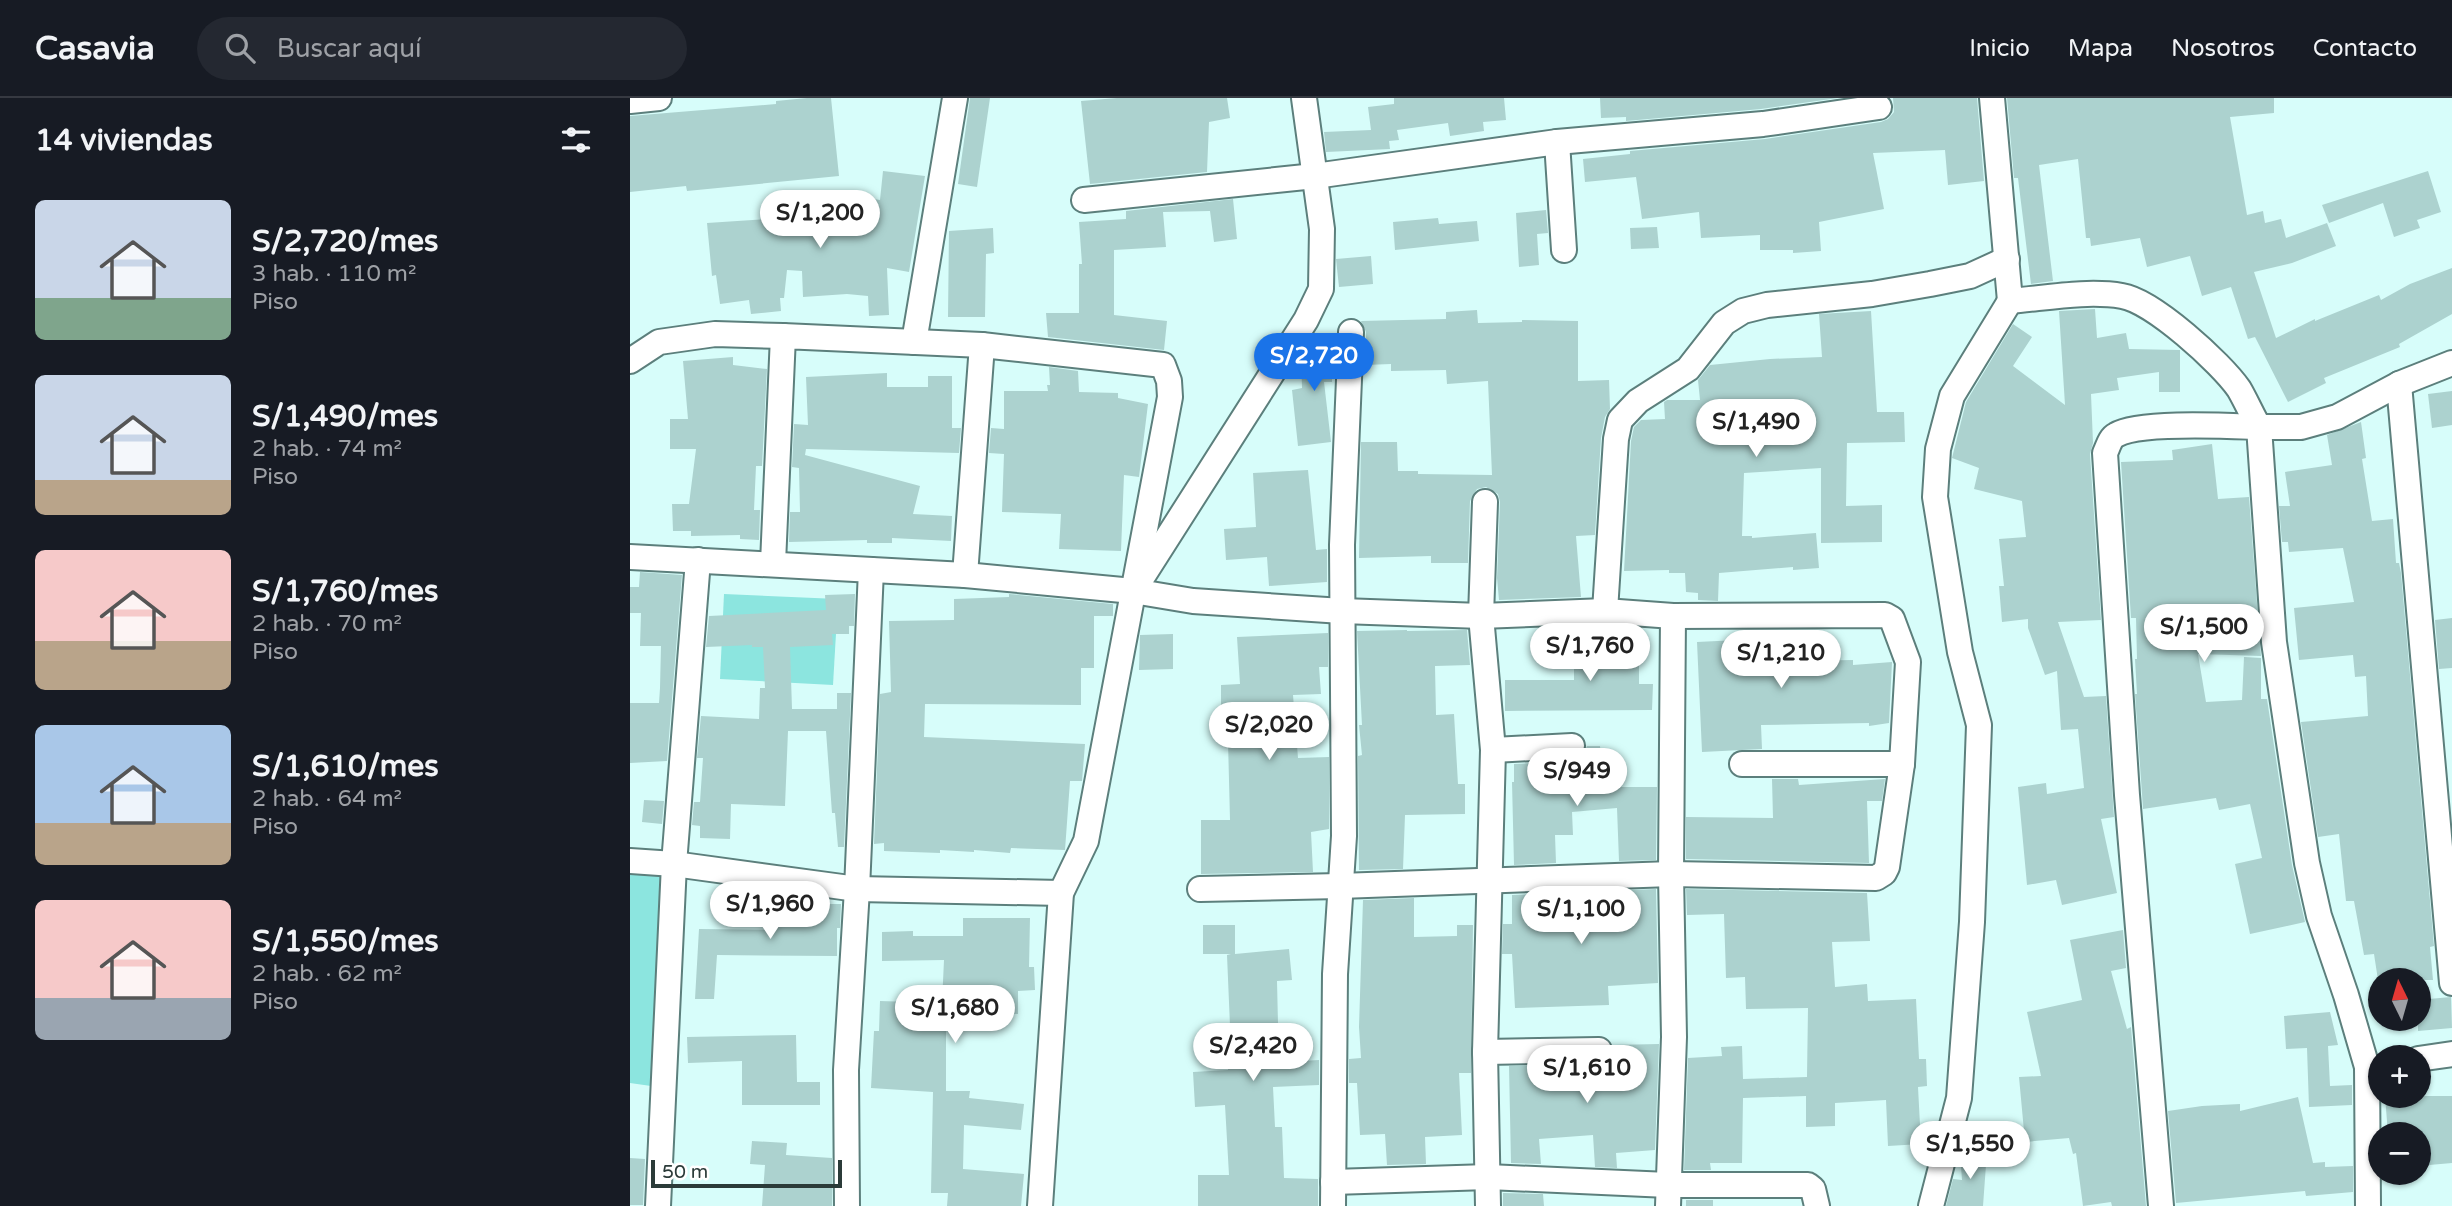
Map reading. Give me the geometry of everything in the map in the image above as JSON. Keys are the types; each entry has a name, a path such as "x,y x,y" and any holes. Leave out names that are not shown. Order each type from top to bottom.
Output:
{"street":[{"path":"630,101 659,98"},
{"path":"914,342 955,98"},
{"path":"1133,592 1306,320 1321,289 1322,229 1304,98"},
{"path":"1931,1206 1959,1098 1972,922 1979,725 1960,652 1935,497 1938,449 1952,396 2010,301 1992,98"},
{"path":"1084,200 1315,176 1557,142 1763,124 1879,107"},
{"path":"1557,142 1564,250"},
{"path":"1605,611 1616,439 1620,420 1638,401 1688,369 1724,323 1743,311 1767,305 1872,294 1970,276 2007,259"},
{"path":"2010,301 2074,296 2121,296 2136,300 2202,349 2226,373 2239,390 2259,427 2274,642 2307,863 2319,916 2368,1051"},
{"path":"1351,332 1342,545 1344,836 1334,987 1333,1194 1488,1177 1668,1196 1808,1185 1813,1189 1817,1206"},
{"path":"630,360 659,342 715,334 982,345 1163,365 1169,381 1170,397 1086,841 1061,892 1040,1206"},
{"path":"773,563 783,336"},
{"path":"965,575 982,345"},
{"path":"2161,1206 2127,794 2105,453 2113,436 2124,431 2195,425 2301,427 2337,417 2399,384 2452,363"},
{"path":"2399,384 2452,983"},
{"path":"1485,502 1481,616 1493,750 1485,1052 1488,1206"},
{"path":"630,556 965,575 1194,601 1342,611 1481,616 1605,611 1673,616 1885,615 1892,620 1908,662 1902,764 1887,867 1877,878 1671,874 1200,889"},
{"path":"658,1206 674,864 698,560"},
{"path":"847,1206 846,1070 871,570"},
{"path":"1668,1196 1674,1037 1671,874 1673,616"},
{"path":"1493,750 1572,746"},
{"path":"1742,764 1902,764"},
{"path":"630,861 674,864 857,889 1061,892"},
{"path":"1485,1052 1599,1051"},
{"path":"2431,1057 2452,1054"},
{"path":"2368,1206 2372,1108"}],"shaded area":[{"path":"724,594 838,599 833,685 720,679"},
{"path":"674,864 665,1088 630,1083 630,870"}],"building":[{"path":"831,98 839,176 687,191 686,186 630,192 630,116 776,104 776,101"},
{"path":"970,98 990,98 977,187 958,184"},
{"path":"1117,98 1227,98 1230,118 1209,122 1207,172 1090,184 1081,101"},
{"path":"1394,98 1504,98 1506,120 1483,122 1484,131 1450,136 1448,123 1397,130 1399,140 1389,141 1390,149 1326,152 1324,132 1371,130 1368,107 1394,104"},
{"path":"1600,98 1838,98 1761,109 1626,121 1626,117 1601,118"},
{"path":"1893,98 1977,98 1984,181 1948,185 1945,150 1873,153 1884,209 1819,222 1821,251 1793,253 1793,250 1760,250 1760,235 1701,238 1699,212 1642,219 1636,177 1585,182 1583,159 1630,154 1630,151 1765,139 1881,122 1894,112"},
{"path":"2007,98 2274,98 2274,113 2230,117 2247,215 2263,211 2265,223 2281,219 2286,238 2327,223 2336,246 2292,263 2254,272 2276,338 2315,319 2379,295 2381,300 2410,284 2452,268 2452,314 2399,344 2400,347 2324,378 2326,383 2288,402 2255,337 2248,339 2231,287 2202,296 2190,256 2147,267 2140,238 2091,246 2090,238 2086,238 2078,159 2039,165 2053,281 2031,284 2018,178 2014,178"},
{"path":"883,171 925,176 909,272 887,268 889,315 869,316 868,296 847,294 803,297 802,271 787,270 784,298 780,298 781,311 751,314 749,300 720,304 716,275 712,276 707,223 859,213 861,197 880,200"},
{"path":"2428,171 2441,212 2417,220 2420,228 2394,237 2383,203 2329,223 2322,205"},
{"path":"1233,199 1237,239 1214,242 1210,211 1163,212 1166,247 1114,250 1114,315 1167,321 1164,350 1048,337 1046,313 1079,313 1079,264 1082,264 1079,222 1126,219 1126,211"},
{"path":"1546,210 1548,233 1537,234 1539,265 1519,267 1516,213"},
{"path":"1438,218 1439,224 1477,221 1479,241 1395,250 1393,222"},
{"path":"1657,227 1659,248 1631,249 1630,228"},
{"path":"993,228 994,253 986,254 985,317 948,317 949,231"},
{"path":"1371,256 1373,284 1339,287 1336,259"},
{"path":"2095,309 2097,338 2126,333 2129,349 2180,350 2180,392 2159,392 2159,372 2117,378 2119,390 2091,394 2093,443 2090,454 2101,620 2058,622 2084,697 2106,696 2114,817 2101,819 2117,893 2062,905 2056,880 2027,885 2018,787 2046,783 2047,794 2084,788 2078,729 2061,730 2057,671 2045,675 2028,628 2028,619 2002,622 1999,586 2004,586 1999,539 2026,537 2022,501 1974,489 1979,468 1952,458 1966,402 2013,324 2032,337 2013,366 2065,405 2059,311"},
{"path":"1477,310 1478,323 1522,320 1578,321 1578,381 1609,380 1610,409 1605,417 1601,438 1595,535 1576,536 1581,597 1499,600 1497,578 1500,502 1498,494 1486,487 1477,489 1470,501 1468,563 1431,563 1431,556 1359,558 1361,442 1397,442 1398,471 1418,471 1418,474 1492,475 1488,381 1447,384 1446,370 1391,371 1391,364 1365,365 1366,332 1361,321 1446,319 1446,312"},
{"path":"1871,311 1877,412 1904,412 1905,442 1847,443 1846,506 1882,505 1882,542 1821,543 1821,468 1744,473 1742,536 1752,538 1816,533 1819,568 1793,570 1793,567 1719,573 1718,601 1698,600 1698,593 1686,592 1685,573 1669,573 1669,570 1624,571 1634,427 1641,420 1665,419 1664,402 1667,400 1700,400 1698,380 1710,365 1822,357 1819,314"},
{"path":"1336,339 1332,382 1324,382 1331,442 1298,446 1292,390 1302,388 1301,356 1311,340"},
{"path":"733,357 733,365 767,369 762,466 756,466 754,510 760,510 759,540 740,539 740,535 691,536 691,531 673,531 672,504 689,504 696,449 670,449 670,419 688,419 683,361"},
{"path":"1049,367 1078,371 1079,392 1118,393 1118,398 1148,404 1139,477 1124,475 1121,551 1059,549 1061,514 1002,512 1004,454 989,453 991,428 1004,429 1004,391 1048,391"},
{"path":"887,373 887,387 928,387 928,376 952,376 952,428 961,428 959,453 806,449 805,455 920,486 913,514 952,516 951,541 892,538 892,543 867,543 867,540 789,542 790,512 800,512 799,468 792,467 794,424 808,425 806,377"},
{"path":"2452,391 2452,425 2432,428 2428,394"},
{"path":"2361,422 2366,458 2362,459 2372,521 2393,519 2396,563 2399,563 2401,573 2434,946 2430,947 2433,980 2431,968 2376,968 2374,954 2364,955 2354,901 2346,901 2339,834 2318,837 2301,722 2368,716 2366,676 2355,677 2353,655 2299,660 2294,608 2354,602 2343,548 2289,552 2288,542 2282,542 2279,506 2290,506 2285,472 2332,465 2327,435"},
{"path":"2212,444 2218,499 2249,497 2261,656 2198,654 2206,702 2242,700 2244,657 2261,658 2261,699 2267,699 2292,865 2305,922 2250,934 2235,864 2262,858 2250,804 2219,810 2216,798 2143,809 2135,694 2136,618 2131,618 2121,462 2173,460 2172,450"},
{"path":"1308,470 1316,550 1327,549 1327,582 1269,586 1267,557 1226,560 1224,529 1256,527 1253,473"},
{"path":"640,572 682,575 667,761 630,763 630,703 659,703 660,688 661,646 640,646 641,613 630,613 630,587 639,587"},
{"path":"855,594 854,626 849,626 849,634 832,634 833,645 790,647 792,709 837,709 837,693 851,693 844,847 838,847 835,813 832,813 826,731 788,731 785,806 731,804 730,839 700,838 700,826 692,825 694,802 700,802 703,758 697,758 701,716 759,719 760,688 765,688 763,647 706,647 709,616 826,610 825,595"},
{"path":"1009,594 1113,604 1113,616 1094,616 1094,668 1081,668 1081,705 925,704 924,737 1085,744 1082,781 1070,781 1065,850 1011,848 1010,853 974,850 940,850 940,853 884,851 884,843 874,844 880,694 891,692 889,621 954,620 954,599 1009,597"},
{"path":"2452,618 2452,668 2439,669 2435,620"},
{"path":"1608,626 1639,628 1639,684 1653,684 1652,710 1505,711 1505,680 1574,680 1574,665 1608,663"},
{"path":"1467,630 1470,665 1435,666 1436,715 1454,714 1458,784 1465,784 1465,814 1405,815 1403,869 1359,870 1358,756 1362,755 1359,725 1362,725 1357,631"},
{"path":"1792,630 1792,661 1853,660 1853,665 1892,662 1889,723 1869,726 1869,723 1761,725 1762,749 1702,752 1697,642 1738,640 1738,631"},
{"path":"1328,633 1328,667 1319,667 1321,694 1293,695 1298,758 1329,757 1329,829 1311,832 1313,872 1201,874 1201,820 1230,820 1228,741 1217,741 1217,718 1221,718 1221,685 1240,684 1237,637"},
{"path":"1173,634 1173,669 1139,670 1140,635"},
{"path":"1587,746 1600,746 1604,787 1657,787 1656,860 1619,861 1617,808 1572,812 1573,835 1555,835 1556,863 1514,865 1514,764 1573,761 1581,758"},
{"path":"1772,779 1798,779 1799,785 1885,779 1882,801 1867,801 1869,863 1686,859 1686,817 1773,818"},
{"path":"644,800 664,801 662,824 642,822"},
{"path":"1656,889 1658,983 1608,986 1609,1005 1515,1008 1512,954 1502,954 1503,924 1512,924 1512,895"},
{"path":"1686,889 1867,893 1870,941 1832,942 1835,987 1867,984 1868,1001 1916,999 1919,1059 1926,1059 1927,1086 1918,1087 1921,1144 1888,1146 1886,1100 1835,1103 1835,1126 1806,1127 1806,1096 1743,1098 1742,1163 1710,1163 1711,1170 1684,1170 1688,1058 1722,1056 1721,1047 1742,1046 1743,1079 1807,1077 1808,1008 1746,1009 1745,977 1726,978 1724,914 1687,915"},
{"path":"1414,898 1414,937 1457,936 1457,925 1473,925 1471,1073 1459,1073 1462,1135 1425,1137 1426,1164 1387,1165 1385,1134 1360,1135 1357,1083 1349,1083 1349,1059 1361,1058 1359,1027 1363,900"},
{"path":"798,904 841,904 840,928 837,928 837,956 717,955 714,999 695,999 699,929 774,930 775,908 798,908"},
{"path":"963,918 1030,918 1029,967 1034,967 1035,990 1018,991 1018,1014 995,1013 995,1007 956,1006 955,1029 946,1029 946,1091 970,1091 969,1098 1024,1104 1021,1130 964,1125 963,1169 1024,1174 1021,1206 947,1206 948,1193 931,1193 933,1092 871,1088 874,1031 879,1031 880,1001 942,1003 944,960 882,961 882,932 913,931 913,936 963,936"},
{"path":"1203,925 1235,925 1235,954 1289,949 1292,980 1277,981 1278,1024 1284,1023 1286,1062 1319,1060 1319,1085 1273,1087 1275,1127 1282,1127 1284,1178 1318,1179 1318,1206 1198,1206 1198,1175 1229,1175 1225,1105 1195,1107 1193,1072 1228,1070 1227,1026 1230,1026 1227,955 1231,954 1203,954"},
{"path":"2123,930 2126,968 2111,971 2127,1029 2131,1027 2146,1206 2112,1206 2111,1202 2083,1206 2076,1153 2073,1154 2069,1138 2025,1142 2019,1077 2041,1076 2027,1012 2082,1000 2070,940"},
{"path":"2451,997 2452,1028 2431,1030 2431,999"},
{"path":"2330,1012 2338,1045 2328,1046 2330,1086 2352,1085 2352,1105 2309,1107 2307,1048 2286,1049 2284,1016"},
{"path":"796,1035 797,1082 820,1082 820,1105 742,1105 742,1061 688,1063 687,1037"},
{"path":"1659,1044 1655,1150 1616,1153 1617,1168 1595,1167 1593,1135 1539,1139 1541,1164 1511,1163 1509,1066 1599,1065 1612,1058 1612,1045"},
{"path":"2431,1096 2452,1096 2452,1163 2431,1165 2431,1122 2387,1122 2386,1108 2431,1108"},
{"path":"2298,1097 2313,1163 2325,1162 2325,1167 2353,1166 2353,1192 2306,1196 2305,1191 2176,1203 2168,1111 2240,1104 2240,1111"},
{"path":"752,1141 787,1143 786,1155 832,1158 832,1206 762,1206 765,1165 750,1164"},
{"path":"1987,1151 1983,1206 1946,1206 1953,1179 1962,1180 1960,1153"},
{"path":"630,1158 645,1159 643,1205 630,1205"},
{"path":"1503,1193 1543,1194 1544,1206 1503,1206"},
{"path":"1686,1200 1713,1200 1713,1206 1686,1206"}]}
